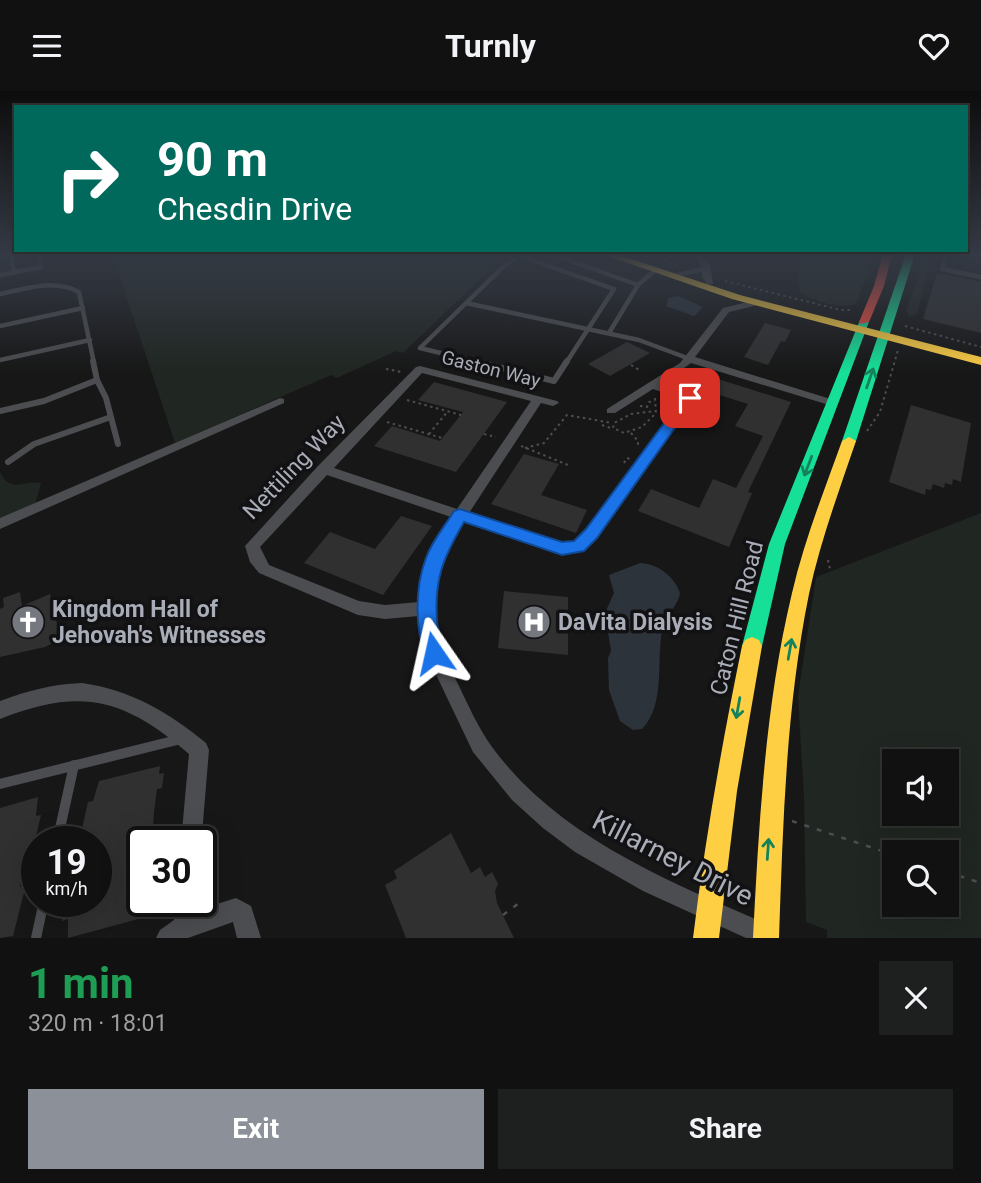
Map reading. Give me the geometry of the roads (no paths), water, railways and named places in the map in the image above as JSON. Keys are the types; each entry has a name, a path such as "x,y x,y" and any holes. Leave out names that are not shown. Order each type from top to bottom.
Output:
{"main road":[{"path":"738,294 755,303 856,319"},
{"path":"761,294 856,319 981,361"},
{"name":"Caton Hill Road","path":"706,938 729,756 760,605 777,544 832,403 856,319 874,294"},
{"path":"765,936 773,774 796,613 809,559 890,330 900,294"},
{"path":"890,330 981,353"}],"street":[{"path":"720,294 726,310"},
{"path":"612,417 653,390 690,359 726,310 755,303"},
{"path":"690,359 832,403"},
{"name":"Gaston Way","path":"419,369 545,401"},
{"name":"Nettiling Way","path":"419,369 252,548 261,566 358,608 385,611 427,608"},
{"path":"324,469 562,549 578,547 592,533 690,398 653,390"},
{"path":"0,524 280,401"},
{"name":"Killarney Drive","path":"545,401 460,515 435,555 430,574 427,608 430,636 443,675 488,759 573,840 606,861 765,936"},
{"path":"0,710 19,701 57,692 78,691 113,696 170,723 199,750 193,826"},
{"path":"176,932 236,910 243,914 249,938"}],"lane":[{"path":"79,294 97,380 118,444"},
{"path":"475,294 420,348 554,381 611,294"},
{"path":"609,333 633,294"},
{"path":"466,303 644,341 690,359"},
{"path":"0,326 83,308"},
{"path":"0,360 90,340"},
{"path":"0,411 44,401 97,380"},
{"path":"8,462 34,444 111,417"},
{"path":"0,784 186,738"},
{"path":"61,826 75,765"},
{"path":"36,938 41,917"}],"place":[{"name":"Kingdom Hall of Jehovah's Witnesses","path":"28,622"},
{"name":"DaVita Dialysis","path":"534,622"}]}
